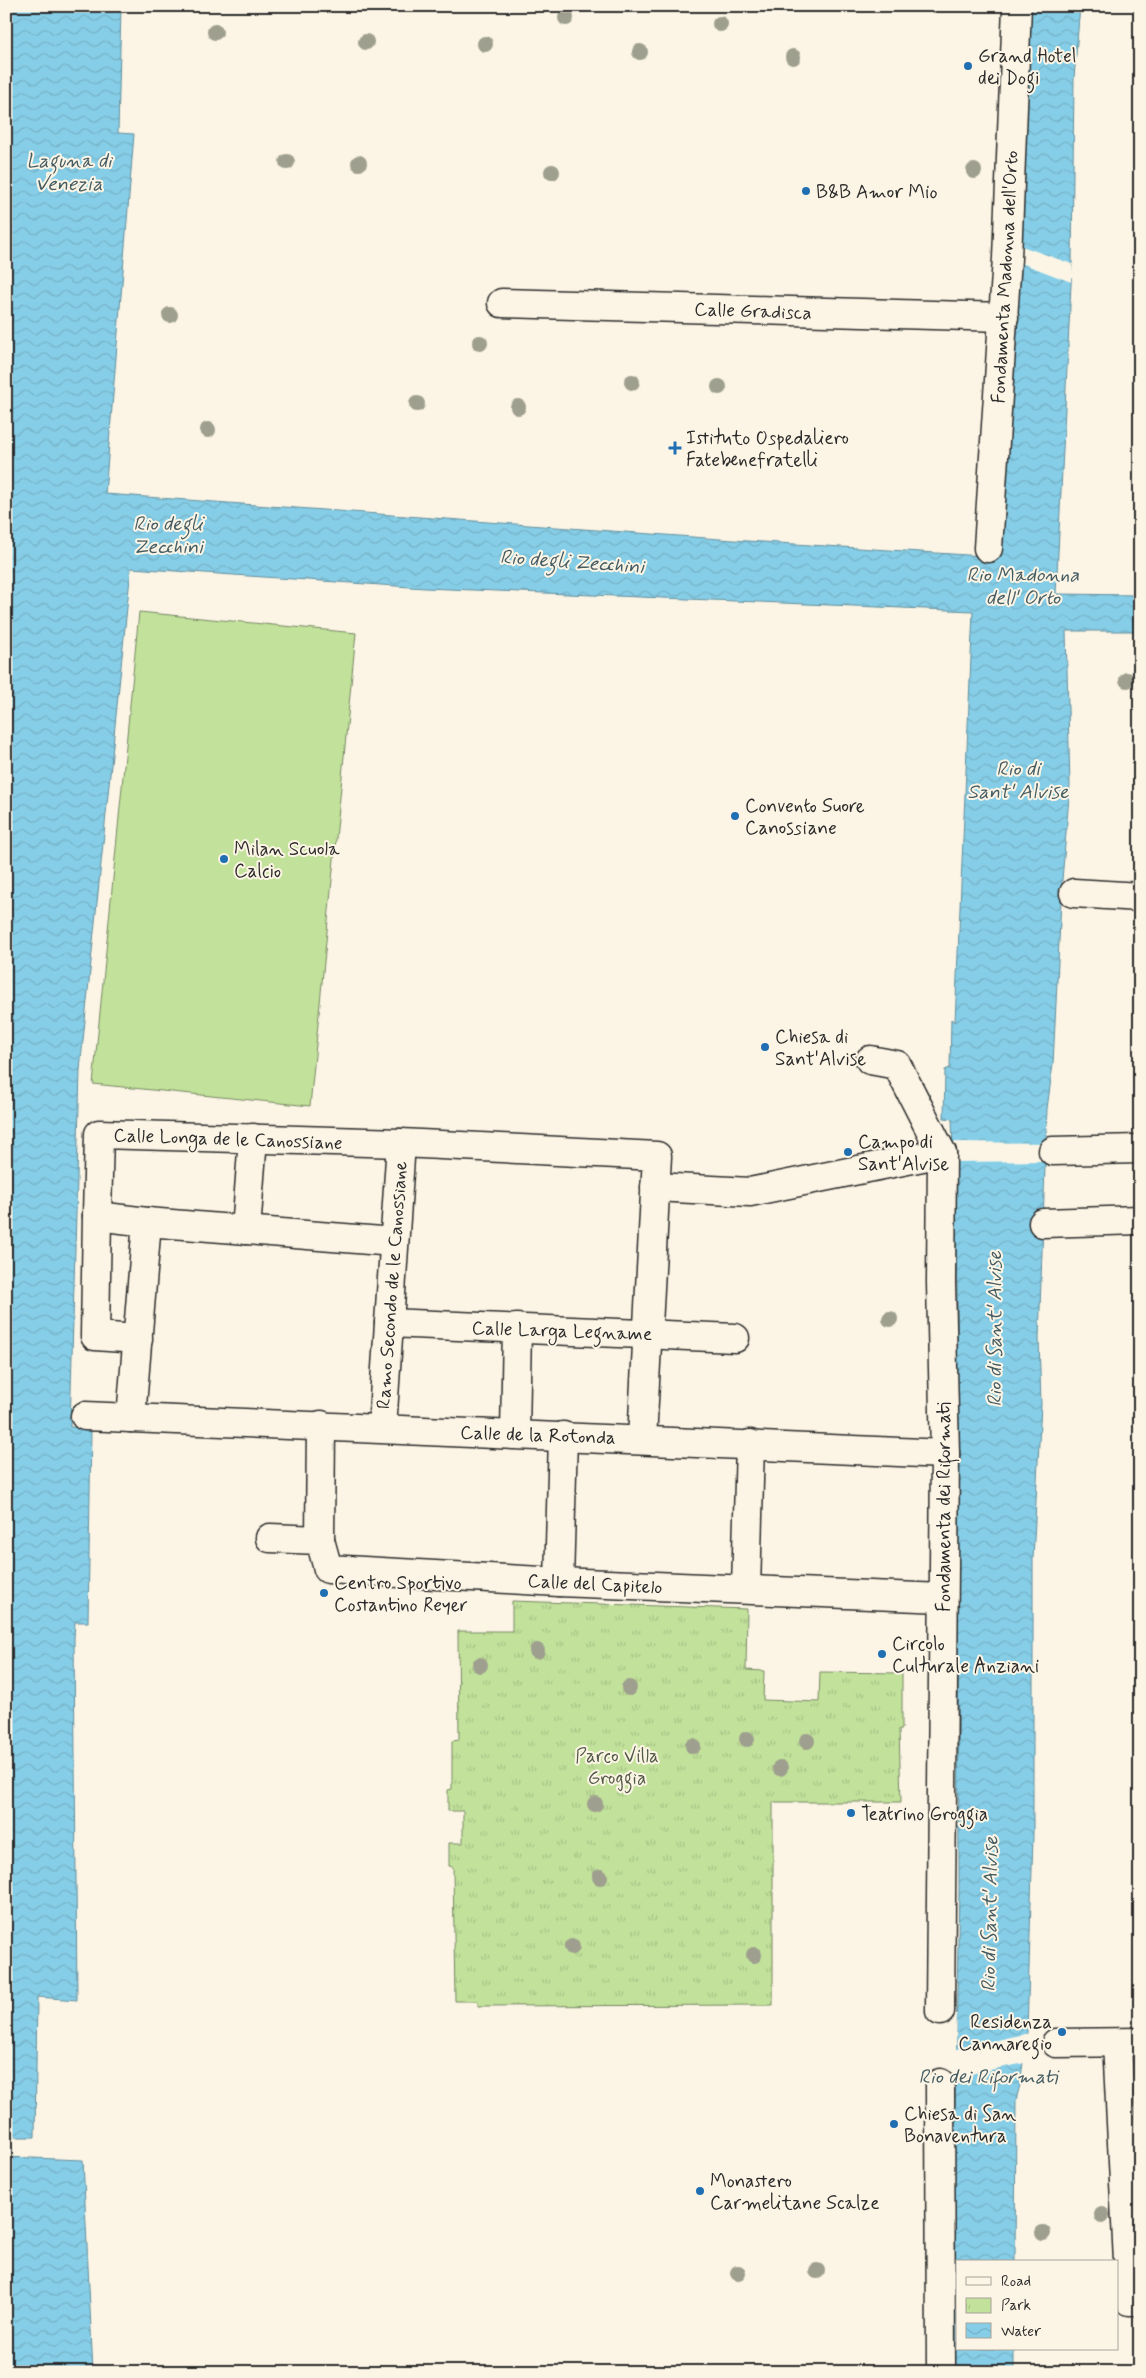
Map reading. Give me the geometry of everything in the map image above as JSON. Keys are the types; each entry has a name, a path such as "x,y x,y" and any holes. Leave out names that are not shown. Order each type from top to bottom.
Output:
{"street":[{"name":"Fondamenta Madonna dell'Orto","path":"988,548 1004,317 1002,219 1017,6"},
{"name":"Calle Gradisca","path":"502,303 1004,317"},
{"path":"1074,893 1140,897"},
{"path":"642,1439 655,1187 750,1192 942,1152 897,1065 870,1060"},
{"name":"Calle Longa de le Canossiane","path":"97,1216 99,1134 401,1143 657,1156 655,1187"},
{"path":"246,1230 252,1138"},
{"name":"Ramo Secondo de le Canossiane","path":"382,1428 401,1143"},
{"path":"1053,1151 1140,1149"},
{"name":"Fondamenta dei Riformati","path":"940,2011 945,1454 941,1283 942,1152"},
{"path":"138,1339 95,1336 97,1216 147,1222 394,1242"},
{"path":"1044,1223 1140,1220"},
{"path":"85,1416 131,1418 147,1222"},
{"name":"Calle Larga Legname","path":"389,1323 735,1338"},
{"path":"515,1433 518,1328"},
{"name":"Calle de la Rotonda","path":"131,1418 515,1433 945,1454"},
{"path":"270,1538 320,1540 321,1425"},
{"path":"559,1582 563,1436"},
{"path":"746,1589 750,1444"},
{"name":"Calle del Capitelo","path":"320,1540 328,1569 559,1582 943,1598"},
{"path":"1056,2043 1128,2043 1130,2301 1140,2301"},
{"path":"940,2083 941,2372"}],"green space":[{"name":"Milan Scuola Calcio","path":"139,612 356,633 310,1106 93,1084"},
{"name":"Parco Villa Groggia","path":"512,1601 747,1609 746,1670 764,1671 763,1700 819,1702 820,1672 902,1673 902,1729 899,1729 901,1802 773,1802 773,2005 478,2006 478,2001 455,2001 453,1867 449,1866 449,1843 463,1843 463,1811 448,1811 448,1790 452,1789 452,1741 459,1740 458,1631 512,1631"}],"water":[{"path":"6,6 121,6 118,133 134,134 105,494 747,541 999,557 1011,384 1031,6 1080,6 1074,78 1072,264 1056,594 1140,595 1140,631 1066,631 1070,785 1062,880 1053,1064 1047,1109 1039,1338 1041,1404 1033,1559 1033,1836 1027,2033 1020,2085 1016,2100 1015,2260 956,2260 956,2350 1014,2350 1014,2372 950,2372 959,1888 957,1284 952,1119 944,1118 945,1070 950,1068 951,1019 955,1022 973,611 425,588 131,568 80,1070 70,1427 91,1428 88,1622 75,1622 74,1638 77,2000 37,1997 35,2137 6,2137"},
{"path":"6,2157 83,2160 93,2372 6,2372"}],"pier":[{"path":"1016,244 1072,264 1073,278 1071,277 1071,282 1016,261"},
{"path":"951,1142 1049,1143 1047,1161 952,1162"},
{"path":"955,2014 957,2014 956,2049 1030,2033 1025,2063 955,2077 954,2091 951,2091"}],"place":[{"name":"Grand Hotel dei Dogi","path":"968,66"},
{"name":"B&B Amor Mio","path":"806,191"},
{"name":"Istituto Ospedaliero Fatebenefratelli","path":"675,448"},
{"name":"Convento Suore Canossiane","path":"735,816"},
{"name":"Milan Scuola Calcio","path":"224,859"},
{"name":"Chiesa di Sant'Alvise","path":"765,1047"},
{"name":"Campo di Sant'Alvise","path":"848,1152"},
{"name":"Centro Sportivo Costantino Reyer","path":"324,1593"},
{"name":"Circolo Culturale Anziani","path":"882,1654"},
{"name":"Teatrino Groggia","path":"851,1813"},
{"name":"Residenza Cannaregio","path":"1062,2032"},
{"name":"Chiesa di San Bonaventura","path":"894,2124"},
{"name":"Monastero Carmelitane Scalze","path":"700,2191"}],"water label":[{"name":"Laguna di Venezia","path":"69,172"},
{"name":"Rio degli Zecchini","path":"168,534"},
{"name":"Rio degli Zecchini","path":"572,561"},
{"name":"Rio Madonna dell' Orto","path":"1023,586"},
{"name":"Rio di Sant' Alvise","path":"1018,780"},
{"name":"Rio di Sant' Alvise","path":"994,1329"},
{"name":"Rio di Sant' Alvise","path":"989,1914"},
{"name":"Rio dei Riformati","path":"988,2076"}]}
